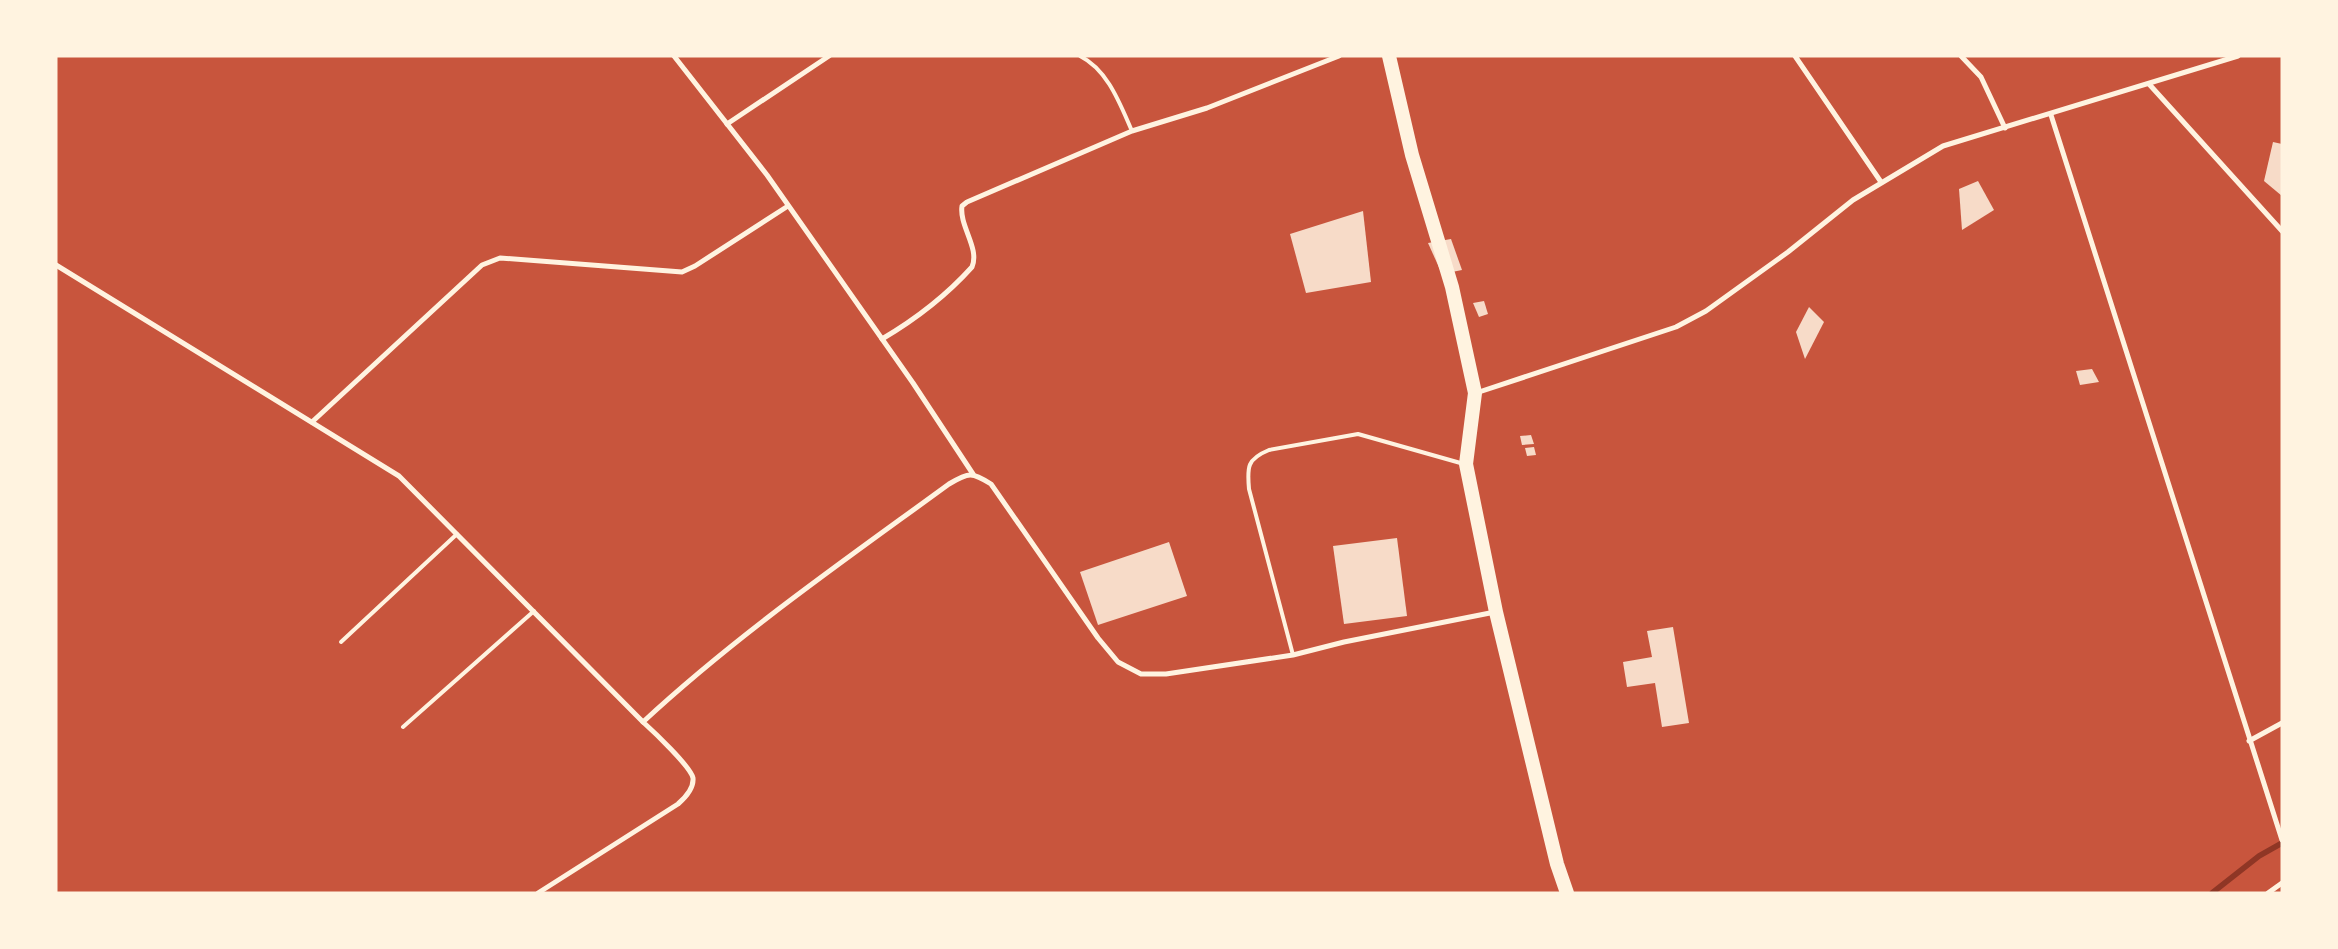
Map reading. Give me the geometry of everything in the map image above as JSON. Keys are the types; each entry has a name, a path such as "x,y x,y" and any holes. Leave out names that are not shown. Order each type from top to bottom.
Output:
{"highway":[{"path":"1389,56 1412,155 1452,287 1475,393 1466,464 1496,612 1557,864 1567,893"}],"street":[{"path":"674,56 788,206 882,339 973,474 991,484 1008,504 1098,638 1118,662 1141,674 1166,674 1293,655 1344,642 1496,612"},
{"path":"727,124 830,56"},
{"path":"882,339 914,320 934,305 972,267 974,261 973,252 961,214 962,206 968,202 1132,131 1207,108 1339,56"},
{"path":"1794,56 1881,182"},
{"path":"1961,56 1981,77 2005,128"},
{"path":"1475,393 1676,327 1706,311 1788,252 1853,200 1943,146 2051,115 2238,56"},
{"path":"2149,84 2282,230"},
{"path":"2051,115 2282,840"},
{"path":"312,422 482,265 500,258 682,272 695,266 788,206"},
{"path":"56,265 399,476 686,766 693,777 691,788 678,804 538,893"},
{"path":"643,722 676,691 805,590 949,484 965,475 973,474"},
{"path":"2250,741 2282,722"},
{"path":"2276,823 2282,820"},
{"path":"2268,893 2282,883"}],"lane":[{"path":"1080,56 1104,77 1116,96 1132,131"},
{"path":"1293,655 1249,489 1247,474 1250,463 1256,455 1269,450 1358,434 1466,464"},
{"path":"341,642 457,534"},
{"path":"403,727 534,611"}],"building":[{"path":"2273,142 2282,144 2282,196 2264,181"},
{"path":"1978,181 1994,210 1962,230 1959,189"},
{"path":"1363,211 1371,282 1306,293 1290,234"},
{"path":"1451,239 1462,270 1442,274 1428,243"},
{"path":"1484,301 1488,314 1479,317 1473,303"},
{"path":"1809,307 1824,322 1805,359 1796,332"},
{"path":"2092,369 2099,382 2080,385 2076,371"},
{"path":"1531,435 1534,444 1522,445 1520,436"},
{"path":"1534,447 1536,455 1527,456 1525,448"},
{"path":"1397,538 1407,616 1344,624 1333,546"},
{"path":"1169,542 1187,596 1098,625 1080,572"},
{"path":"1673,627 1689,723 1662,727 1655,683 1627,687 1623,662 1652,657 1647,631"}],"waterway":[{"path":"2212,893 2259,856 2282,843"}]}
